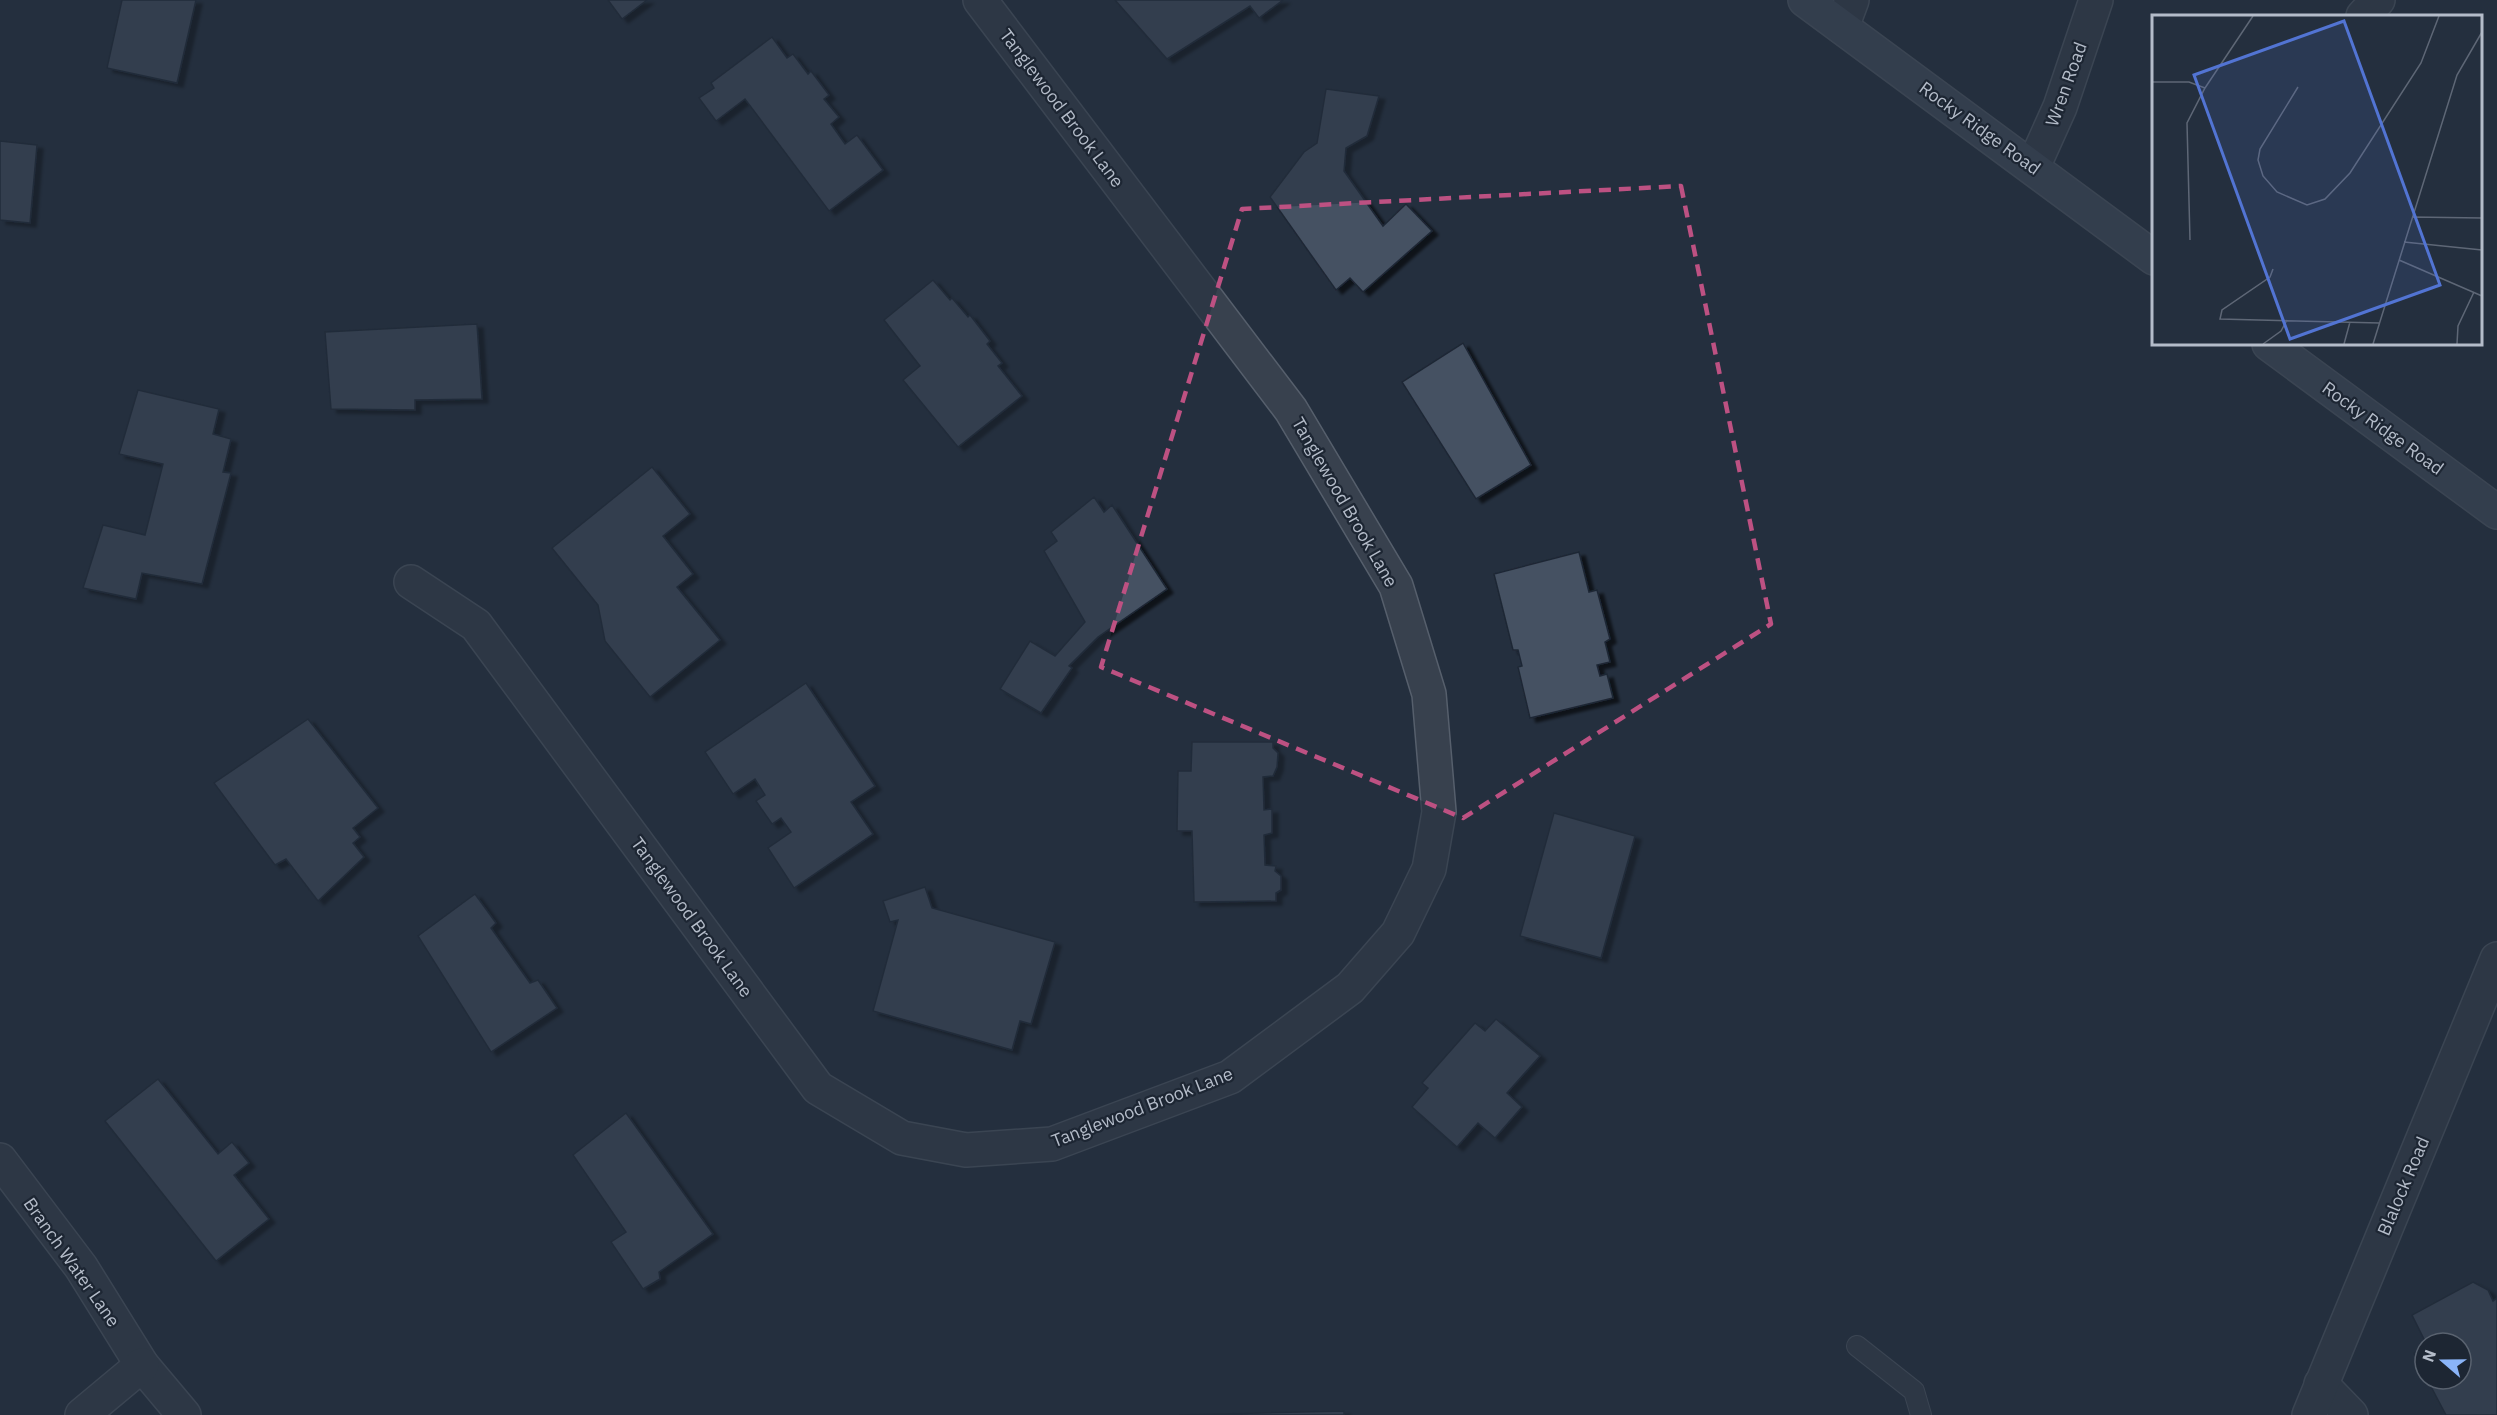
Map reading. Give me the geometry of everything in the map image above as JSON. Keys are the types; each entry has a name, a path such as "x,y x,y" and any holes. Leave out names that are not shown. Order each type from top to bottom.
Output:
{"main road":[{"name":"Rocky Ridge Road","path":"1805,0 1847,14 2033,167 2152,256"},
{"name":"Rocky Ridge Road","path":"2270,345 2497,512"}],"street":[{"name":"Tanglewood Brook Lane","path":"411,582 476,625 818,1088 902,1138 966,1150 1052,1144 1230,1077 1350,988 1398,933 1429,869 1439,812 1429,694 1396,586 1291,410 980,0"},
{"name":"Wren Road","path":"2033,167 2060,107 2096,0"},
{"path":"2364,15 2378,0"},
{"name":"Blalock Road","path":"2309,1415 2497,958"},
{"name":"Branch Water Lane","path":"0,1160 81,1267 142,1365 184,1415"},
{"path":"82,1415 142,1365"},
{"path":"2321,1384 2351,1415"}],"lane":[{"path":"1857,1346 1914,1391 1921,1415"}],"highlighted area":[{"path":"1681,186 1771,624 1463,818 1101,667 1242,209"}],"building":[{"path":"122,0 196,0 177,83 107,68"},
{"path":"608,0 647,0 622,19"},
{"path":"1115,0 1283,0 1259,18 1250,6 1167,59"},
{"path":"772,37 787,58 793,54 808,74 811,71 829,95 824,99 839,117 831,124 845,144 857,135 883,170 829,211 745,99 716,121 699,98 714,88 711,83"},
{"path":"1326,89 1379,96 1367,136 1346,148 1344,171 1383,226 1406,204 1432,231 1363,292 1350,278 1336,290 1270,197 1304,152 1317,143"},
{"path":"0,141 37,145 30,223 0,220"},
{"path":"933,280 950,300 952,298 968,317 970,315 990,341 987,344 1002,363 998,366 1022,396 958,447 903,380 920,366 884,320"},
{"path":"477,324 482,399 415,400 415,410 331,409 325,332"},
{"path":"1463,343 1531,465 1476,499 1402,382"},
{"path":"138,390 219,409 213,434 231,439 223,472 231,473 202,584 142,573 136,599 83,588 103,525 145,535 163,464 119,454"},
{"path":"652,467 690,514 663,536 693,574 677,587 720,640 650,697 605,641 598,605 552,548"},
{"path":"1094,497 1104,512 1112,505 1167,589 1098,637 1069,666 1072,668 1041,713 1000,689 1030,641 1055,656 1085,622 1044,551 1057,541 1051,532"},
{"path":"1579,552 1589,592 1597,590 1610,639 1605,642 1610,662 1597,665 1600,676 1607,674 1613,698 1530,718 1518,667 1522,666 1518,650 1513,650 1494,574"},
{"path":"806,683 875,786 851,802 873,834 794,888 768,848 791,832 781,818 772,824 756,801 765,795 755,779 733,794 705,752"},
{"path":"308,719 378,808 353,828 360,837 353,843 364,857 318,901 286,859 275,865 214,783"},
{"path":"1192,742 1273,742 1273,748 1278,753 1277,767 1273,776 1263,777 1264,810 1272,809 1272,833 1264,835 1265,865 1276,866 1275,871 1281,876 1281,890 1276,893 1276,901 1194,902 1192,831 1177,831 1178,771 1191,771"},
{"path":"1554,813 1635,836 1601,958 1520,936"},
{"path":"925,887 932,908 1055,942 1031,1024 1020,1021 1012,1050 873,1011 898,920 890,922 883,901"},
{"path":"475,894 496,923 491,928 530,983 538,980 557,1008 491,1052 418,936"},
{"path":"1496,1019 1540,1056 1507,1093 1522,1107 1495,1138 1478,1123 1457,1147 1412,1107 1428,1088 1422,1083 1475,1023 1485,1031"},
{"path":"158,1079 218,1154 232,1142 249,1163 234,1175 269,1219 216,1261 105,1121"},
{"path":"626,1113 713,1234 659,1272 660,1279 643,1289 611,1242 626,1232 573,1155"},
{"path":"2473,1282 2488,1290 2493,1301 2497,1298 2497,1415 2446,1415 2433,1391 2473,1391 2473,1331 2420,1331 2412,1315"},
{"path":"1344,1411 1344,1415 1179,1415"}]}
